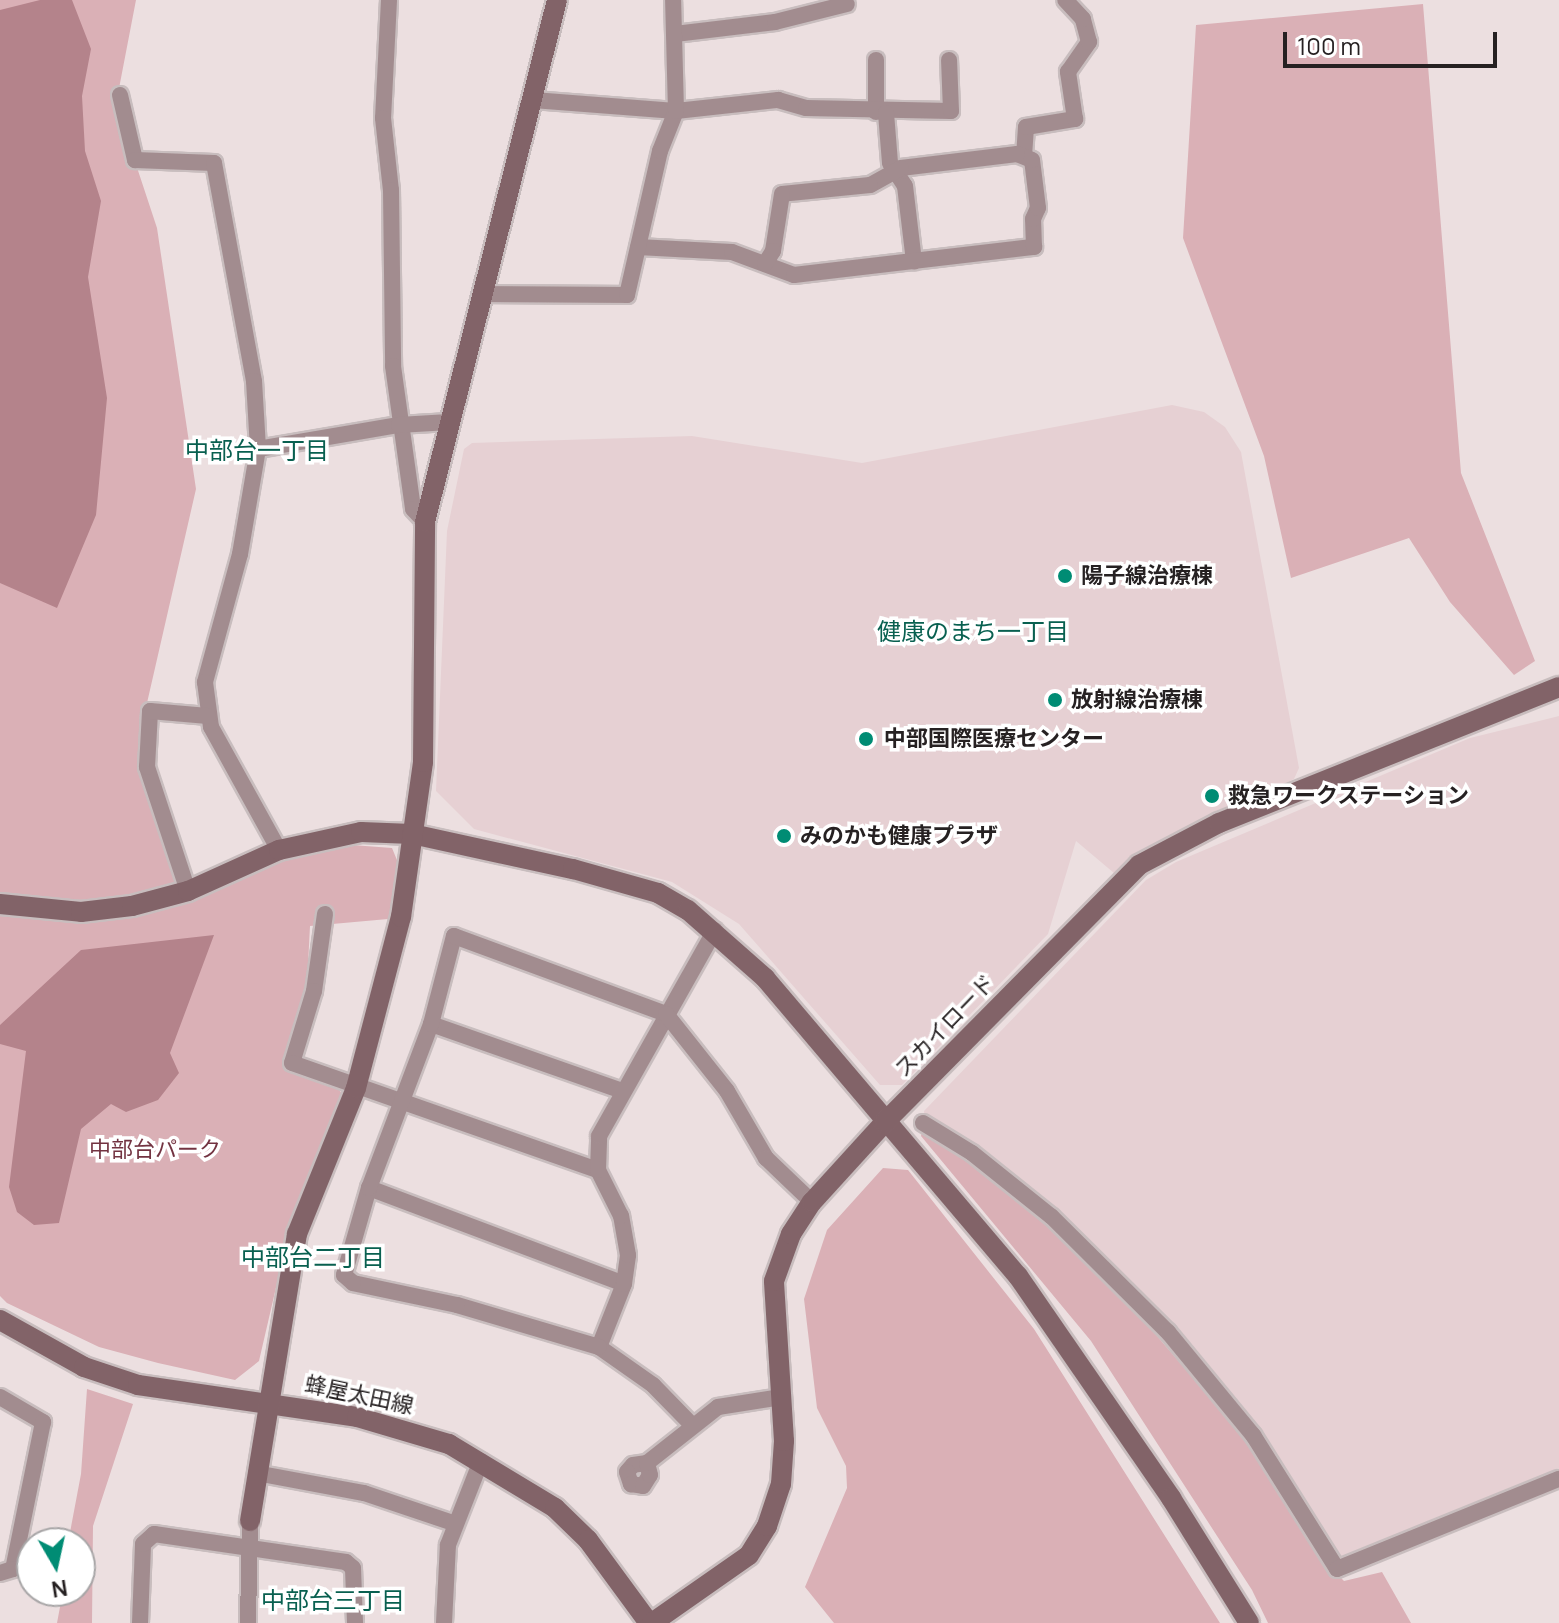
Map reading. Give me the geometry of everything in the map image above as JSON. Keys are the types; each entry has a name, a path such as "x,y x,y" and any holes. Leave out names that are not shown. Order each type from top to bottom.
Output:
{"street":[{"path":"389,0 383,118 391,190 399,425 413,509 425,522"},
{"path":"248,1623 247,1549 256,1473 297,1234 356,1088 387,983 412,834 423,762 425,522 557,0"},
{"path":"481,294 627,295 660,151 676,111 673,0"},
{"path":"1024,156 1026,127 1075,119 1068,72 1089,42 1083,19 1065,0"},
{"path":"675,34 775,22 847,4"},
{"path":"876,60 881,112 894,173 907,197 914,261"},
{"path":"533,100 676,111 778,100 806,108 881,112 951,111 949,60"},
{"path":"120,95 135,160 214,163 254,381 258,449 240,554 205,682 208,716 222,752 279,850"},
{"path":"638,247 732,252 794,275 1034,247 1032,160 1024,156 894,173 870,185 782,194 773,251 765,264"},
{"path":"258,449 399,425 449,422"},
{"name":"スカイロード","path":"651,1623 749,1555 767,1526 781,1484 781,1397 774,1281 791,1234 812,1202 885,1122 1139,865 1219,823 1559,687"},
{"path":"188,891 147,767 150,711 208,716"},
{"path":"0,904 81,912 188,891 279,850 361,832 412,834 622,881 658,893 715,930 765,978 1035,1299 1171,1498 1249,1623"},
{"path":"325,914 314,991 292,1063 401,1105 598,1170"},
{"path":"599,1347 624,1284 627,1237 598,1170 599,1136 715,930"},
{"path":"691,1424 653,1385 599,1347 457,1305 353,1283 344,1275 345,1262 369,1188 431,1024 454,936 666,1014 727,1091 766,1158 812,1202"},
{"path":"431,1024 622,1091"},
{"path":"923,1123 972,1153 1052,1217 1168,1332 1253,1435 1337,1569 1559,1479"},
{"path":"369,1188 624,1284"},
{"name":"蜂屋太田線","path":"0,1320 84,1367 138,1385 267,1401 413,1430 481,1461 555,1508 588,1540 651,1623"},
{"path":"0,1397 43,1422 13,1569 0,1573"},
{"path":"647,1463 691,1424 718,1407 781,1397"},
{"path":"444,1623 442,1573 453,1523 481,1461"},
{"path":"256,1473 364,1493 453,1523"},
{"path":"140,1623 146,1538 154,1534 346,1562 353,1568 355,1623"}],"shaded area":[{"path":"40,0 72,0 91,49 82,96 85,151 101,201 88,277 107,398 96,515 57,608 0,583 0,10"},
{"name":"中部国際医療センター","path":"1172,405 1204,412 1225,427 1241,452 1299,768 1294,779 1147,847 1114,873 1076,841 1048,934 902,1085 880,1085 739,924 672,882 474,829 436,791 447,531 464,449 472,443 692,436 862,463"},
{"path":"1559,716 1559,1468 1328,1565 925,1119 924,1111 1146,880 1176,862 1470,738"},
{"path":"214,935 170,1053 179,1073 158,1100 126,1112 111,1104 81,1129 59,1223 34,1225 17,1212 9,1187 26,1051 0,1044 0,1025 81,950"}],"green space":[{"path":"0,0 136,0 116,104 157,228 196,489 147,703 143,769 178,885 84,903 0,897"},
{"path":"1423,4 1461,473 1535,661 1514,675 1450,602 1409,538 1291,578 1264,456 1183,238 1196,25"},
{"name":"中部台パーク","path":"352,845 392,848 401,870 388,919 310,926 306,1004 285,1067 339,1089 345,1100 290,1227 259,1361 235,1380 158,1363 99,1347 7,1303 0,1296 0,913 126,917 312,849"},
{"path":"925,1119 1007,1184 1096,1265 1247,1441 1328,1565 1344,1581 1382,1572 1411,1623 1268,1623 1252,1590 1091,1341 921,1136"},
{"path":"883,1168 908,1170 1034,1329 1220,1623 834,1623 805,1587 847,1488 846,1466 817,1408 804,1299 827,1230"},
{"path":"87,1389 133,1404 93,1527 71,1527 81,1474"},
{"path":"60,1607 92,1607 92,1623 57,1623"}],"place":[{"name":"陽子線治療棟","path":"1065,576"},
{"name":"放射線治療棟","path":"1055,700"},
{"name":"中部国際医療センター","path":"866,739"},
{"name":"救急ワークステーション","path":"1212,796"},
{"name":"みのかも健康プラザ","path":"784,836"}],"district":[{"name":"中部台一丁目","path":"257,450"},
{"name":"健康のまち一丁目","path":"973,631"},
{"name":"中部台二丁目","path":"313,1257"},
{"name":"中部台三丁目","path":"333,1600"}]}
